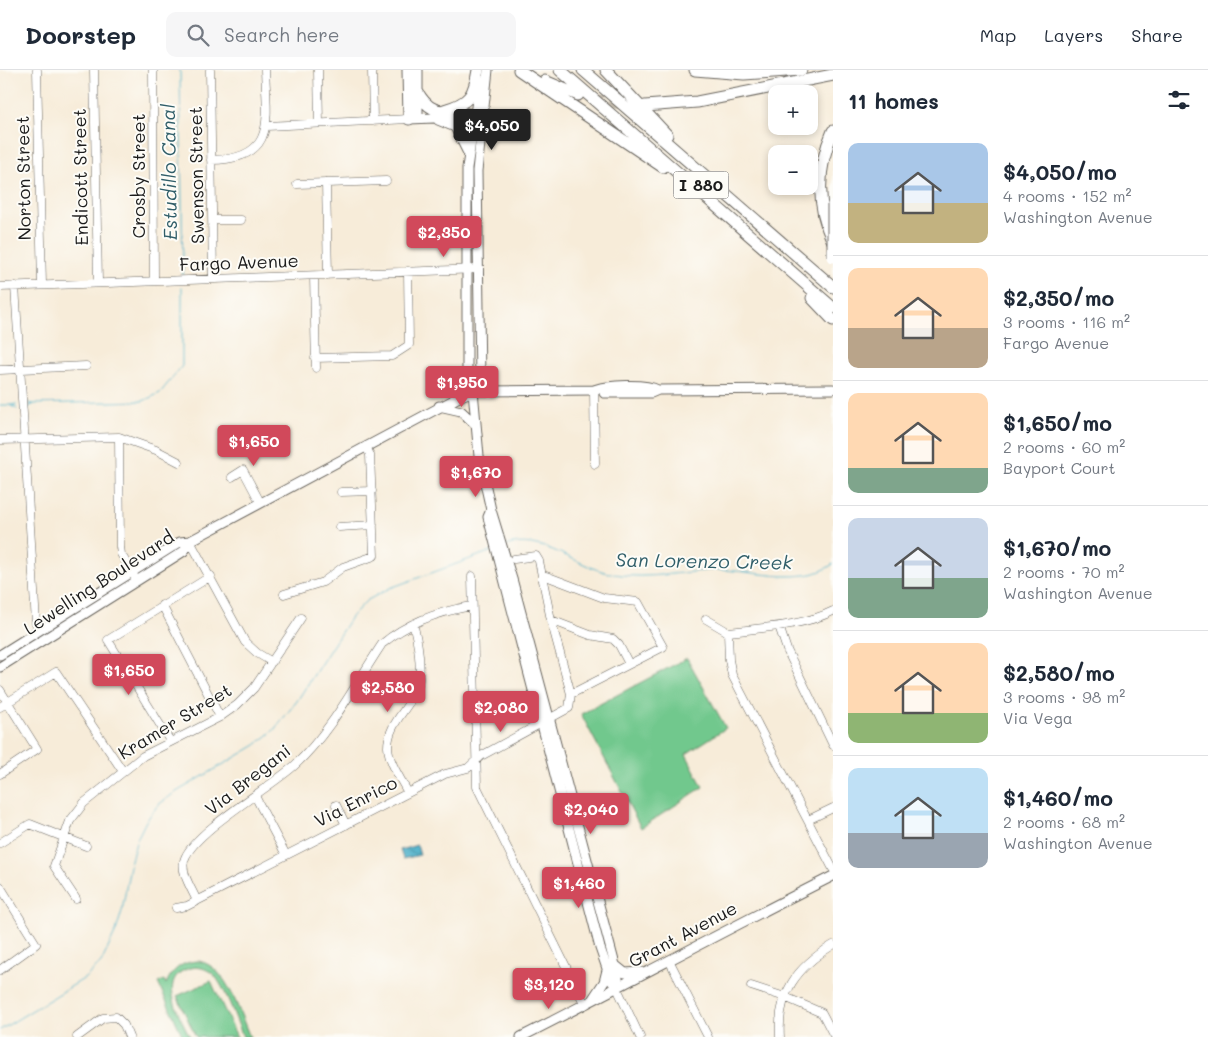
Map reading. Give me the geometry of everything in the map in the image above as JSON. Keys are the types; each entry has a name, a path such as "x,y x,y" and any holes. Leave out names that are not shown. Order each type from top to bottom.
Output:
{"highway":[{"path":"408,70 409,119"},
{"path":"409,119 417,114 417,70"},
{"path":"435,115 470,98 474,93 480,70"},
{"path":"519,70 659,165 692,185"},
{"path":"526,70 550,84 578,95"},
{"name":"I 880","path":"560,70 833,308"},
{"name":"I 880","path":"570,70 833,299"},
{"name":"I 880","path":"583,70 833,287"},
{"path":"606,70 704,175"},
{"path":"695,70 750,74 801,70"},
{"path":"645,106 697,102 833,75"},
{"path":"417,91 435,115 480,116"},
{"path":"833,132 824,154 820,186 823,214 833,242"},
{"path":"833,205 833,257"},
{"path":"730,219 833,320"},
{"path":"768,230 833,277"}],"main road":[{"path":"480,70 477,177 480,379 474,391 475,424 479,455 491,510 488,517 506,557 545,723 611,966 618,978 617,988"},
{"path":"474,391 467,380 466,269 469,155 480,116 488,70"},
{"path":"409,119 435,115 455,127 469,155"},
{"path":"454,399 467,370"},
{"name":"Lewelling Boulevard","path":"0,655 39,629 185,550 190,541 260,502 439,406 474,391 594,390 602,393 651,393 658,390 833,389"},
{"path":"439,406 461,411 475,424"},
{"name":"Lewelling Boulevard","path":"0,667 134,576"},
{"path":"38,642 39,629"},
{"name":"Grant Avenue","path":"521,1037 833,876"},
{"path":"611,966 625,973 644,972"},
{"path":"587,1004 604,982 611,966"}],"street":[{"name":"Norton Street","path":"37,70 42,284"},
{"name":"Endicott Street","path":"94,70 98,283"},
{"name":"Crosby Street","path":"153,70 154,281"},
{"name":"Swenson Street","path":"210,70 213,279"},
{"path":"211,160 236,159 258,148 267,126 266,70"},
{"path":"318,70 319,123"},
{"path":"372,70 373,121"},
{"path":"267,126 409,119"},
{"path":"297,184 386,181"},
{"path":"326,183 328,275"},
{"path":"213,220 241,220"},
{"name":"Fargo Avenue","path":"0,287 479,269"},
{"path":"315,358 392,356 409,345 408,271"},
{"path":"314,276 316,368"},
{"path":"15,286 36,623 39,629"},
{"path":"0,370 86,366"},
{"path":"594,390 595,464"},
{"path":"119,437 120,547 134,576"},
{"path":"0,440 119,437 156,450 179,462"},
{"path":"284,594 323,582 343,567 374,556 370,455 366,446"},
{"path":"232,477 243,470 260,502"},
{"path":"341,492 372,491"},
{"path":"339,527 373,525"},
{"path":"190,541 211,576 245,642 257,654 272,662"},
{"path":"506,557 536,556 541,568 542,578 550,620 571,694 663,647 638,602 604,598 546,576 542,578"},
{"path":"170,741 108,640 211,576"},
{"path":"472,576 476,762 479,795 587,1004"},
{"path":"162,605 220,717"},
{"name":"Via Bregani","path":"197,901 184,872 184,860 199,838 296,764 321,736 382,644 396,633 413,624 458,608 472,606"},
{"path":"706,619 728,632 779,626 825,616 833,611"},
{"name":"Kramer Street","path":"76,899 54,866 70,821 84,803 122,770 170,741 220,717 237,705 254,688 301,618"},
{"path":"550,620 590,636 613,639 619,645 629,664"},
{"path":"408,793 391,760 388,748 394,723 418,685 418,640 413,624"},
{"path":"779,626 787,650 833,745"},
{"path":"728,632 729,660 732,675 833,869"},
{"path":"4,705 56,672 122,770"},
{"path":"0,690 4,705 37,749 0,774"},
{"name":"Via Enrico","path":"176,908 197,901 445,774 468,768 481,756 545,723 569,708 571,694"},
{"path":"255,796 286,855"},
{"path":"336,805 346,825"},
{"path":"808,820 833,808"},
{"path":"0,843 30,824 86,846"},
{"path":"0,886 36,944 0,970"},
{"path":"780,1037 779,1026 785,996 795,975 833,945"},
{"path":"669,960 708,1037"},
{"path":"751,986 785,996 822,1013 833,1034"},
{"path":"617,988 640,1037"},
{"path":"77,1037 104,1018 116,1017 124,1025 129,1037"}],"green space":[{"path":"687,658 726,728 686,754 703,787 641,828 581,714"},
{"path":"199,961 209,965 225,981 237,1004 250,1037 243,1037 230,1004 217,979 203,968 197,967 180,972 174,979 172,988 177,1009 190,1037 183,1037 158,983 164,980 166,984 171,974 183,964"},
{"path":"211,981 237,1037 196,1037 177,996"}],"water":[{"path":"417,845 420,855 403,859 400,850"}],"waterway":[{"name":"Estudillo Canal","path":"180,70 183,275"},
{"name":"Estudillo Canal","path":"28,408 33,404 143,401 160,393 182,366 182,287"},
{"name":"Estudillo Canal","path":"28,403 33,404"},
{"name":"Estudillo Canal","path":"10,405 16,404"},
{"name":"Estudillo Canal","path":"0,405 9,405 17,409"},
{"name":"Estudillo Canal","path":"28,406 33,405"},
{"name":"San Lorenzo Creek","path":"505,546 519,543 533,544 561,553 601,571 627,576 653,576 717,570 794,576 816,573 833,564"},
{"name":"San Lorenzo Creek","path":"0,1030 85,978 101,963 116,931 122,911 131,860 137,839 146,821 158,805 173,794 256,745 273,731 297,701 351,617 366,601 390,588 492,551"}],"tunnel":[{"path":"592,99 628,105"}]}
